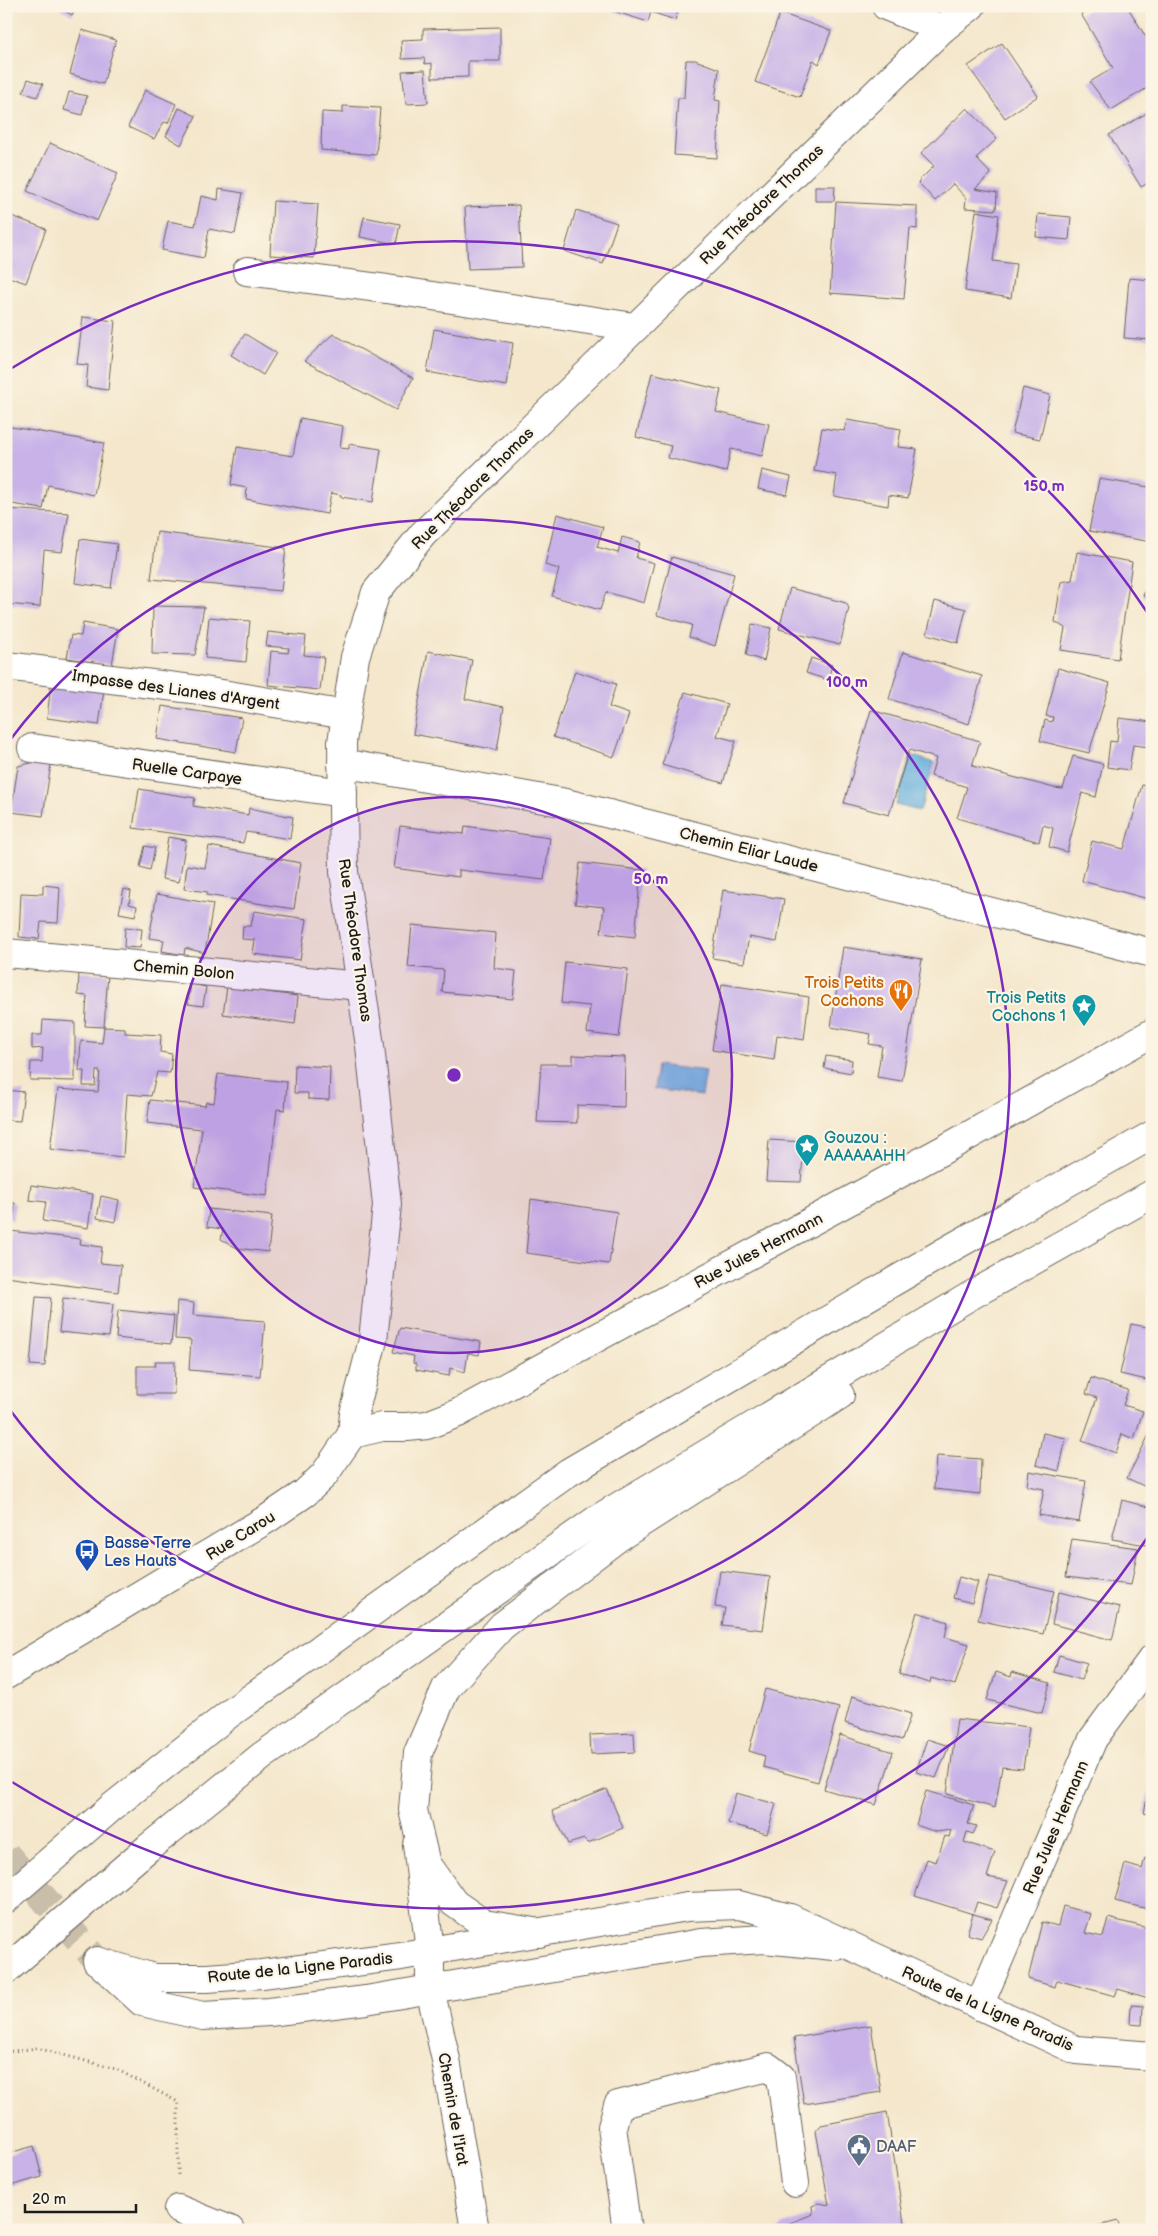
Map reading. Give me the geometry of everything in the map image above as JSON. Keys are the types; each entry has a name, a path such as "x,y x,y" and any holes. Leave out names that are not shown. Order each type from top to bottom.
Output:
{"main road":[{"path":"886,6 942,29"},
{"name":"Rue Théodore Thomas","path":"352,1434 354,1414 373,1340 386,1205 370,1046 344,872 342,742 355,657 376,592 423,534 942,29 971,6"},
{"path":"247,272 387,289 634,327"},
{"name":"Impasse des Lianes d'Argent","path":"6,666 192,690 346,715"},
{"name":"Ruelle Carpaye","path":"32,748 343,793"},
{"name":"Chemin Eliar Laude","path":"342,763 566,803 1152,953"},
{"name":"Chemin Bolon","path":"6,953 361,986"},
{"name":"Rue Jules Hermann","path":"352,1434 382,1426 407,1427 427,1425 458,1413 943,1150 1152,1033"},
{"path":"6,1887 230,1714 569,1472 944,1252 1152,1135"},
{"path":"6,1970 148,1848 262,1756 599,1518 970,1296 1152,1194"},
{"path":"540,1933 484,1924 454,1903 426,1864 413,1810 418,1753 446,1688 502,1626 616,1538 909,1351 1152,1200"},
{"name":"Rue Carou","path":"6,1675 267,1519 305,1492 324,1475 352,1434"},
{"name":"Rue Jules Hermann","path":"979,2006 1093,1738 1152,1659"},
{"path":"6,1899 112,1807"},
{"name":"Chemin de l'Irat","path":"413,1810 430,1951 430,1989 446,2060 475,2230"},
{"name":"Route de la Ligne Paradis","path":"858,1949 764,1938 701,1943 430,1989 278,2011 203,2016 142,2002 97,1961 154,1978 207,1978 262,1974 430,1951 687,1907 739,1905 782,1916 858,1949 1076,2050 1152,2056"},
{"path":"430,1989 450,1967 610,1938 687,1907"},
{"path":"627,2230 612,2127 618,2105 768,2067 781,2077 796,2183"},
{"path":"178,2209 230,2230"}],"path":[{"path":"6,2052 38,2048 116,2070 178,2102 178,2209"}],"water":[{"path":"911,755 934,763 920,811 896,805"},
{"path":"657,1065 706,1071 702,1096 654,1089"}],"building":[{"path":"56,6 77,6 72,15"},
{"path":"604,6 680,6 675,20 651,12 648,22 604,8"},
{"path":"1094,6 1127,6 1152,47 1152,85 1111,110 1090,82 1113,68 1081,14"},
{"path":"780,13 831,31 819,64 813,60 800,97 755,82"},
{"path":"500,27 500,61 468,61 468,77 432,78 432,63 425,64 424,58 402,59 401,40 423,39 423,29"},
{"path":"82,30 116,40 103,84 70,74"},
{"path":"1002,43 1038,96 1005,118 968,66"},
{"path":"686,60 695,60 719,69 715,100 720,101 717,158 674,155 678,98 684,98"},
{"path":"425,70 428,103 406,104 402,71"},
{"path":"28,79 43,84 37,97 23,92"},
{"path":"145,90 176,104 168,123 164,122 154,139 128,127"},
{"path":"69,92 87,96 82,115 64,110"},
{"path":"343,106 380,108 376,155 321,150 322,112 343,113"},
{"path":"179,108 196,116 181,145 166,136"},
{"path":"967,108 997,139 976,158 991,174 975,189 997,193 996,210 965,208 966,198 953,184 935,201 918,182 934,166 921,153"},
{"path":"1152,110 1152,181 1141,187 1109,135"},
{"path":"50,143 118,173 97,221 27,191"},
{"path":"815,186 835,186 834,201 815,201"},
{"path":"219,189 243,193 235,234 209,229 204,258 162,250 168,221 195,226 201,196 218,200"},
{"path":"273,201 318,204 314,258 270,255"},
{"path":"836,202 917,206 917,229 910,228 904,299 830,293"},
{"path":"519,205 522,267 468,269 465,207"},
{"path":"576,210 617,223 603,264 564,251"},
{"path":"976,211 999,215 993,261 1016,264 1011,298 965,291"},
{"path":"1038,214 1071,217 1069,240 1036,237"},
{"path":"9,215 46,229 26,283 6,276 6,225"},
{"path":"364,217 400,224 396,244 360,237"},
{"path":"1129,278 1152,280 1152,340 1124,338"},
{"path":"83,317 115,321 108,390 86,387 88,365 77,364"},
{"path":"434,329 513,343 507,386 427,372"},
{"path":"245,334 276,353 263,375 231,355"},
{"path":"333,334 413,378 396,410 304,361"},
{"path":"652,373 721,390 716,412 769,424 762,456 731,449 726,472 668,458 671,446 636,437"},
{"path":"1023,388 1050,395 1040,439 1012,433"},
{"path":"300,418 343,426 340,448 349,449 349,444 381,449 373,502 341,497 341,495 331,493 327,514 246,499 247,488 231,485 237,447 293,456"},
{"path":"847,420 901,429 898,447 917,449 908,498 889,495 888,506 834,496 837,475 814,471 822,428 844,431"},
{"path":"6,426 104,443 94,495 48,485 43,509 6,503"},
{"path":"762,470 791,477 787,495 758,489"},
{"path":"1099,479 1149,487 1148,496 1152,496 1152,542 1089,531"},
{"path":"6,509 69,513 62,552 44,550 40,607 6,604"},
{"path":"557,514 603,527 597,547 618,553 622,537 640,542 636,558 654,563 644,603 606,592 600,610 552,596 559,569 545,565"},
{"path":"157,532 286,548 281,591 151,579"},
{"path":"80,539 117,544 111,588 75,583"},
{"path":"1077,552 1132,562 1118,659 1061,650 1065,628 1055,622 1061,582 1072,580"},
{"path":"672,557 734,574 715,646 689,637 692,625 657,615"},
{"path":"1152,573 1152,598 1143,596"},
{"path":"790,588 846,603 849,608 840,645 779,629"},
{"path":"935,601 966,609 958,643 927,634"},
{"path":"153,606 204,607 195,655 152,654"},
{"path":"209,617 250,621 246,662 205,658"},
{"path":"83,623 118,629 112,665 67,658 71,635 81,636"},
{"path":"752,624 771,628 764,661 746,655"},
{"path":"268,632 306,636 304,655 324,657 320,690 268,685 271,651 288,653 289,648 266,646"},
{"path":"428,651 472,660 465,699 504,707 497,750 413,734"},
{"path":"903,652 982,676 969,724 889,699"},
{"path":"811,658 832,665 828,680 806,673"},
{"path":"1058,668 1110,683 1089,753 1040,741 1045,720 1052,722 1053,717 1046,716"},
{"path":"575,671 616,684 609,707 629,714 614,757 553,737"},
{"path":"51,683 104,690 99,725 47,718"},
{"path":"685,692 727,704 717,736 736,741 723,783 662,765"},
{"path":"162,706 242,718 236,752 157,739"},
{"path":"871,710 980,741 972,766 1054,788 1063,789 1073,756 1103,764 1096,797 1082,793 1067,852 1049,847 1053,828 1043,825 1039,842 957,818 967,787 931,776 936,758 909,750 889,815 844,803"},
{"path":"1119,718 1152,722 1152,764 1148,763 1150,747 1133,745 1129,770 1107,767 1110,741 1117,742"},
{"path":"35,762 51,764 43,816 11,812 18,766"},
{"path":"1142,785 1152,787 1152,900 1082,881 1092,841 1124,849"},
{"path":"139,789 195,798 193,806 248,815 249,808 293,817 290,839 246,832 243,843 133,828"},
{"path":"400,826 464,834 465,826 550,838 544,880 459,870 459,877 394,868"},
{"path":"168,837 186,840 179,882 162,879"},
{"path":"145,846 155,848 150,870 140,867"},
{"path":"209,846 301,863 294,909 206,895 208,892 184,889 187,865 205,868"},
{"path":"580,863 641,870 635,937 601,933 604,907 575,904"},
{"path":"43,885 60,887 58,923 41,922 39,939 19,937 21,893 43,894"},
{"path":"124,889 131,891 129,904 137,906 135,916 119,913"},
{"path":"723,890 784,899 777,942 749,937 744,963 712,958"},
{"path":"157,894 213,904 205,953 185,948 184,955 162,951 164,940 149,938"},
{"path":"254,911 307,919 300,960 253,954 255,940 242,939 243,926 251,926"},
{"path":"412,925 496,933 494,968 516,971 513,999 442,992 444,970 408,967"},
{"path":"125,928 142,929 140,948 124,947"},
{"path":"843,947 922,959 902,1081 877,1077 882,1046 869,1044 871,1034 831,1027"},
{"path":"565,962 628,969 619,1037 587,1033 590,1006 561,1003"},
{"path":"79,972 108,974 104,1027 85,1026 87,996 78,995"},
{"path":"191,984 206,987 203,1006 188,1004"},
{"path":"722,984 809,997 804,1040 777,1035 774,1060 712,1050"},
{"path":"227,987 298,996 295,1024 223,1014"},
{"path":"43,1020 75,1022 75,1081 30,1080 31,1062 42,1062 43,1048 32,1049 32,1035 42,1035"},
{"path":"104,1027 125,1028 125,1033 161,1035 160,1052 172,1054 170,1073 157,1072 151,1096 127,1094 123,1157 50,1149 58,1089 98,1092 100,1071 96,1071 95,1086 83,1086 84,1071 79,1071 81,1041 102,1043"},
{"path":"573,1055 625,1057 624,1107 577,1105 577,1123 537,1122 541,1064 573,1064"},
{"path":"826,1056 852,1060 851,1073 824,1068"},
{"path":"295,1065 330,1067 329,1100 308,1099 308,1093 294,1093"},
{"path":"218,1074 287,1082 285,1110 277,1109 267,1196 194,1187 202,1129 147,1123 150,1100 205,1106 206,1102 214,1103"},
{"path":"6,1090 24,1092 20,1121 6,1120"},
{"path":"769,1140 804,1142 801,1182 766,1181"},
{"path":"31,1185 93,1194 88,1228 43,1221 46,1202 29,1200"},
{"path":"101,1196 119,1200 115,1222 97,1218"},
{"path":"531,1199 617,1212 609,1264 526,1253"},
{"path":"6,1202 15,1203 13,1220 6,1219"},
{"path":"209,1209 272,1216 268,1252 237,1248 221,1239 223,1229 207,1227"},
{"path":"10,1231 81,1239 80,1244 102,1247 100,1263 121,1265 118,1292 6,1277"},
{"path":"36,1297 51,1298 45,1366 30,1365"},
{"path":"63,1298 113,1304 109,1337 59,1332"},
{"path":"177,1301 194,1303 193,1315 265,1321 260,1376 189,1370 191,1340 175,1339"},
{"path":"118,1310 174,1316 171,1344 116,1338"},
{"path":"1131,1324 1152,1328 1152,1381 1120,1374"},
{"path":"400,1328 481,1342 479,1355 468,1353 465,1372 450,1368 449,1376 416,1370 416,1364 413,1363 414,1356 393,1352"},
{"path":"155,1361 175,1361 174,1394 137,1394 137,1366 156,1366"},
{"path":"1091,1378 1128,1390 1123,1405 1143,1411 1134,1439 1122,1434 1116,1453 1082,1441 1097,1398 1086,1394"},
{"path":"1152,1429 1152,1490 1127,1478"},
{"path":"1043,1433 1066,1438 1059,1471 1036,1465"},
{"path":"936,1456 981,1459 980,1494 934,1489"},
{"path":"1029,1471 1086,1481 1079,1522 1039,1515 1044,1489 1027,1486"},
{"path":"1122,1500 1152,1508 1152,1524 1146,1545 1112,1539"},
{"path":"1072,1539 1138,1548 1131,1585 1066,1577"},
{"path":"720,1571 770,1577 763,1630 722,1625 725,1608 715,1607"},
{"path":"989,1576 1054,1591 1043,1634 978,1620"},
{"path":"959,1577 978,1582 972,1603 953,1598"},
{"path":"1059,1592 1120,1607 1112,1640 1052,1624"},
{"path":"917,1612 948,1622 945,1637 969,1644 955,1685 931,1678 930,1683 899,1674"},
{"path":"1059,1655 1087,1663 1081,1680 1054,1672"},
{"path":"996,1672 1011,1677 1012,1672 1050,1683 1042,1713 987,1700"},
{"path":"765,1689 839,1708 818,1782 763,1767 765,1756 749,1751"},
{"path":"852,1696 911,1714 902,1740 845,1723"},
{"path":"957,1719 1029,1727 1023,1769 1002,1767 995,1808 947,1794"},
{"path":"634,1733 635,1752 591,1754 590,1735"},
{"path":"840,1735 893,1752 876,1805 824,1789"},
{"path":"927,1739 949,1746 936,1778 916,1772"},
{"path":"1152,1778 1152,1815 1144,1813"},
{"path":"607,1789 623,1828 588,1843 584,1839 568,1844 552,1811"},
{"path":"926,1791 974,1805 968,1824 977,1826 973,1834 967,1832 964,1842 995,1852 987,1877 1008,1881 997,1908 977,1902 973,1914 915,1896 927,1859 936,1862 945,1836 949,1837 951,1830 936,1832 916,1825"},
{"path":"736,1793 776,1804 767,1834 728,1823"},
{"path":"1145,1858 1152,1859 1152,1910 1115,1901 1125,1864 1142,1869"},
{"path":"1063,1906 1091,1914 1085,1933 1103,1937 1108,1918 1152,1929 1152,1999 1118,1989 1115,1996 1057,1980 1055,1987 1028,1979 1042,1922 1058,1926"},
{"path":"973,1914 992,1919 981,1938 967,1934"},
{"path":"1131,2005 1143,2006 1142,2025 1130,2024"},
{"path":"871,2025 881,2092 804,2104 794,2038"},
{"name":"DAAF","path":"887,2112 905,2230 779,2230 782,2226 813,2214 812,2206 819,2203 829,2205 816,2131 821,2125"},
{"path":"34,2146 42,2177 6,2187 6,2154"},
{"path":"1118,2221 1120,2230 1086,2230 1086,2229"}],"tunnel":[{"path":"6,1854 97,1961"}],"place":[{"name":"Trois Petits Cochons","path":"901,1012"},
{"name":"Trois Petits Cochons 1","path":"1084,1027"},
{"name":"Gouzou : AAAAAAHH","path":"807,1167"},
{"name":"Basse Terre Les Hauts","path":"87,1572"},
{"name":"DAAF","path":"859,2167"}]}
